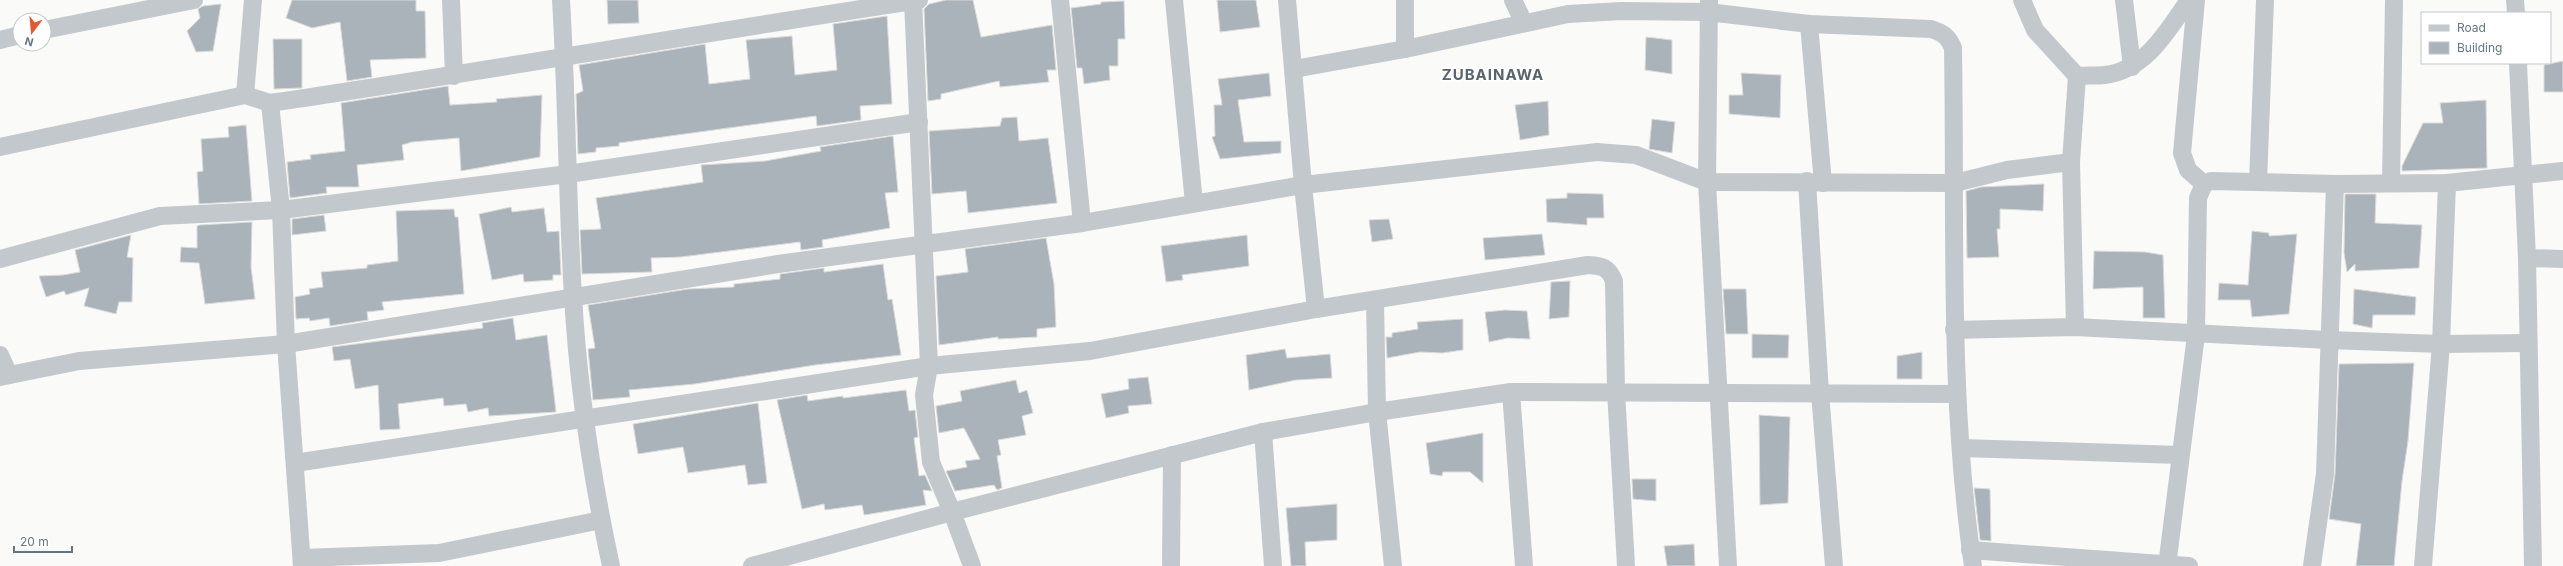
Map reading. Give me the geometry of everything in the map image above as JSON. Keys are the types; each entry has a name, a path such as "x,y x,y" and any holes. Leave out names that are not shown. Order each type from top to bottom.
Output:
{"street":[{"path":"52,28 194,0"},
{"path":"245,95 253,0"},
{"path":"451,0 454,76"},
{"path":"561,0 573,298 586,419 601,520 611,566"},
{"path":"0,147 245,95 270,103 454,76 699,33 915,0 929,366 924,395 931,462 972,566"},
{"path":"1060,0 1082,223"},
{"path":"1174,0 1194,203"},
{"path":"1287,0 1303,185 1316,309"},
{"path":"1404,0 1405,49"},
{"path":"1513,0 1524,23"},
{"path":"2022,0 2035,30 2077,76 2071,162 2075,327"},
{"path":"2124,0 2132,67"},
{"path":"2077,76 2106,75 2132,67 2159,44 2189,0"},
{"path":"2196,0 2182,152 2188,170 2204,184"},
{"path":"2258,182 2265,0"},
{"path":"2391,183 2394,0"},
{"path":"2515,0 2516,12"},
{"path":"1294,69 1405,49 1568,14 1708,6 1809,24 1931,28 1943,33 1950,39 1953,48 1955,183 1954,330 1961,448 1971,558 2189,566"},
{"path":"1708,6 1707,182 1728,566"},
{"path":"1809,24 1815,182 1820,393 1834,566"},
{"path":"0,40 12,37"},
{"path":"2518,64 2527,258 2533,566"},
{"path":"270,103 281,210 286,344 302,562 439,553 601,520"},
{"path":"0,259 160,216 281,210 568,174 919,122"},
{"path":"0,355 4,376 79,361 286,344 770,266 1082,223 1303,185 1597,152 1636,155 1707,182 1955,183 2007,170 2071,162"},
{"path":"2167,565 2196,335 2198,198 2204,184 2211,181 2335,184 2447,183 2563,171"},
{"path":"2422,566 2441,344 2447,183"},
{"path":"2312,566 2326,474 2328,340 2335,184"},
{"path":"2527,258 2563,258"},
{"path":"295,463 929,366 1090,351 1316,309 1588,265 1605,266 1610,272 1614,281 1616,391 1626,566"},
{"path":"1375,300 1377,412 1393,566"},
{"path":"1954,330 2075,327 2196,335 2441,344 2528,343"},
{"path":"752,566 952,512 1263,432 1377,412 1511,392 1616,391 1719,394 1957,394"},
{"path":"1511,392 1524,566"},
{"path":"1263,432 1273,566"},
{"path":"1961,448 2180,455"},
{"path":"1170,566 1172,455"}],"building":[{"path":"292,0 416,0 416,11 425,11 426,58 370,60 372,77 347,81 340,22 312,28 286,18"},
{"path":"607,0 638,0 639,23 608,24"},
{"path":"946,0 973,0 981,37 1052,25 1056,70 1047,70 1049,82 1000,87 999,81 941,94 941,99 928,101 924,9 929,4"},
{"path":"1217,0 1256,0 1260,27 1220,32"},
{"path":"1124,1 1125,39 1118,39 1118,66 1109,66 1110,80 1084,84 1082,68 1077,68 1071,8 1101,4 1101,2"},
{"path":"221,4 213,51 196,52 187,31 200,18 198,9 203,6"},
{"path":"887,16 892,104 860,106 861,120 817,126 816,116 619,143 619,146 596,148 596,152 578,154 576,94 583,91 579,65 705,44 709,84 750,79 746,40 792,36 795,75 837,70 833,24"},
{"path":"1646,37 1672,40 1672,74 1645,70"},
{"path":"273,39 302,39 302,88 274,89"},
{"path":"2563,61 2563,92 2544,92 2544,65"},
{"path":"1269,73 1271,96 1238,100 1244,142 1281,141 1281,153 1220,159 1212,137 1215,136 1214,105 1222,105 1218,79"},
{"path":"1741,73 1781,75 1780,118 1729,114 1729,95 1743,95"},
{"path":"448,86 450,105 497,102 496,99 542,95 540,157 461,171 459,138 412,142 402,145 404,160 357,165 359,187 326,187 327,193 290,198 287,162 311,159 310,155 345,151 341,103"},
{"path":"2486,100 2487,168 2402,171 2402,166 2423,123 2443,123 2440,103"},
{"path":"1548,101 1549,135 1520,140 1515,105"},
{"path":"1017,117 1019,141 1048,138 1057,203 968,213 966,191 932,194 929,131 1000,126 1002,118"},
{"path":"1652,119 1675,122 1672,153 1649,149"},
{"path":"246,125 252,201 199,204 197,172 203,171 201,139 229,137 228,127"},
{"path":"893,136 898,192 885,193 890,228 822,240 823,247 801,250 800,242 681,257 651,258 652,272 582,274 580,230 601,229 596,198 703,182 701,165 765,161 821,151 820,147"},
{"path":"2044,184 2043,211 2000,209 2000,229 1997,229 1999,257 1967,258 1966,191 1981,187"},
{"path":"1567,193 1603,194 1604,218 1587,218 1587,225 1547,222 1546,199 1567,198"},
{"path":"2345,194 2376,194 2375,223 2422,225 2419,268 2355,271 2355,264 2347,272 2344,253"},
{"path":"511,207 512,212 544,208 547,232 559,231 561,275 553,275 553,280 524,282 523,274 492,280 479,214"},
{"path":"454,209 455,217 458,217 464,294 382,302 384,310 367,312 368,320 330,326 329,318 310,321 309,318 296,319 295,297 310,294 309,289 323,287 321,272 367,268 367,265 398,261 396,211"},
{"path":"324,215 326,231 292,235 292,219"},
{"path":"1389,219 1393,239 1372,242 1369,220"},
{"path":"252,222 251,267 255,299 205,304 199,263 180,262 181,247 197,248 197,226"},
{"path":"2252,231 2269,233 2269,236 2297,234 2289,314 2252,317 2250,300 2218,300 2219,283 2248,285"},
{"path":"1542,234 1545,255 1485,260 1483,238"},
{"path":"131,235 127,257 133,258 132,302 119,302 116,314 84,306 89,288 66,295 64,291 46,297 39,276 63,275 80,272 75,250"},
{"path":"1247,235 1249,266 1182,275 1183,280 1166,282 1161,246"},
{"path":"1046,238 1054,284 1056,327 1037,329 1037,337 998,339 998,337 939,345 936,276 968,272 965,249"},
{"path":"2094,251 2145,252 2163,255 2165,318 2143,318 2143,287 2093,289"},
{"path":"883,264 888,300 892,299 901,355 815,365 695,384 629,390 630,397 593,400 588,349 595,348 588,305 688,289 734,287 734,284 780,279 780,274 824,268 824,272"},
{"path":"1570,281 1569,317 1549,319 1551,282"},
{"path":"1723,289 1746,289 1748,334 1726,334"},
{"path":"2354,289 2416,297 2415,315 2373,315 2372,328 2353,324"},
{"path":"1505,310 1527,311 1530,339 1508,338 1489,342 1485,312"},
{"path":"513,318 516,340 547,335 556,412 489,416 488,408 468,412 466,404 444,406 443,398 398,404 400,429 380,430 378,385 355,389 350,359 334,361 332,347 483,328 482,323"},
{"path":"1463,319 1463,350 1442,353 1420,352 1387,358 1386,337 1392,337 1392,333 1418,329 1417,322"},
{"path":"1752,334 1789,335 1788,358 1752,358"},
{"path":"1285,349 1287,358 1330,354 1332,378 1296,380 1249,390 1246,355"},
{"path":"1922,352 1922,379 1897,379 1897,356"},
{"path":"2414,363 2408,441 2402,481 2394,566 2356,566 2361,524 2329,519 2335,474 2339,364"},
{"path":"1148,377 1152,404 1128,406 1129,413 1106,418 1101,394 1129,389 1128,379"},
{"path":"1016,380 1019,393 1027,390 1033,413 1022,416 1026,435 998,440 1001,455 997,456 1002,488 997,490 994,485 955,491 946,471 967,467 965,461 980,459 964,428 939,433 936,406 962,401 960,391"},
{"path":"906,390 909,411 915,410 918,437 914,438 919,476 925,475 932,491 923,490 926,505 864,515 862,505 825,510 824,504 802,509 777,400 807,395 808,401"},
{"path":"758,403 767,483 748,485 745,465 688,473 683,447 638,454 633,424"},
{"path":"1759,415 1790,417 1788,503 1760,505"},
{"path":"1483,433 1483,483 1470,472 1443,472 1442,476 1430,474 1426,443"},
{"path":"1632,479 1656,479 1656,501 1633,499"},
{"path":"1974,488 1990,489 1991,541 1980,540"},
{"path":"1337,504 1337,540 1305,542 1306,566 1291,566 1286,508"},
{"path":"1694,544 1695,566 1667,566 1664,546"}],"district":[{"name":"ZUBAINAWA","path":"1493,75"}]}
